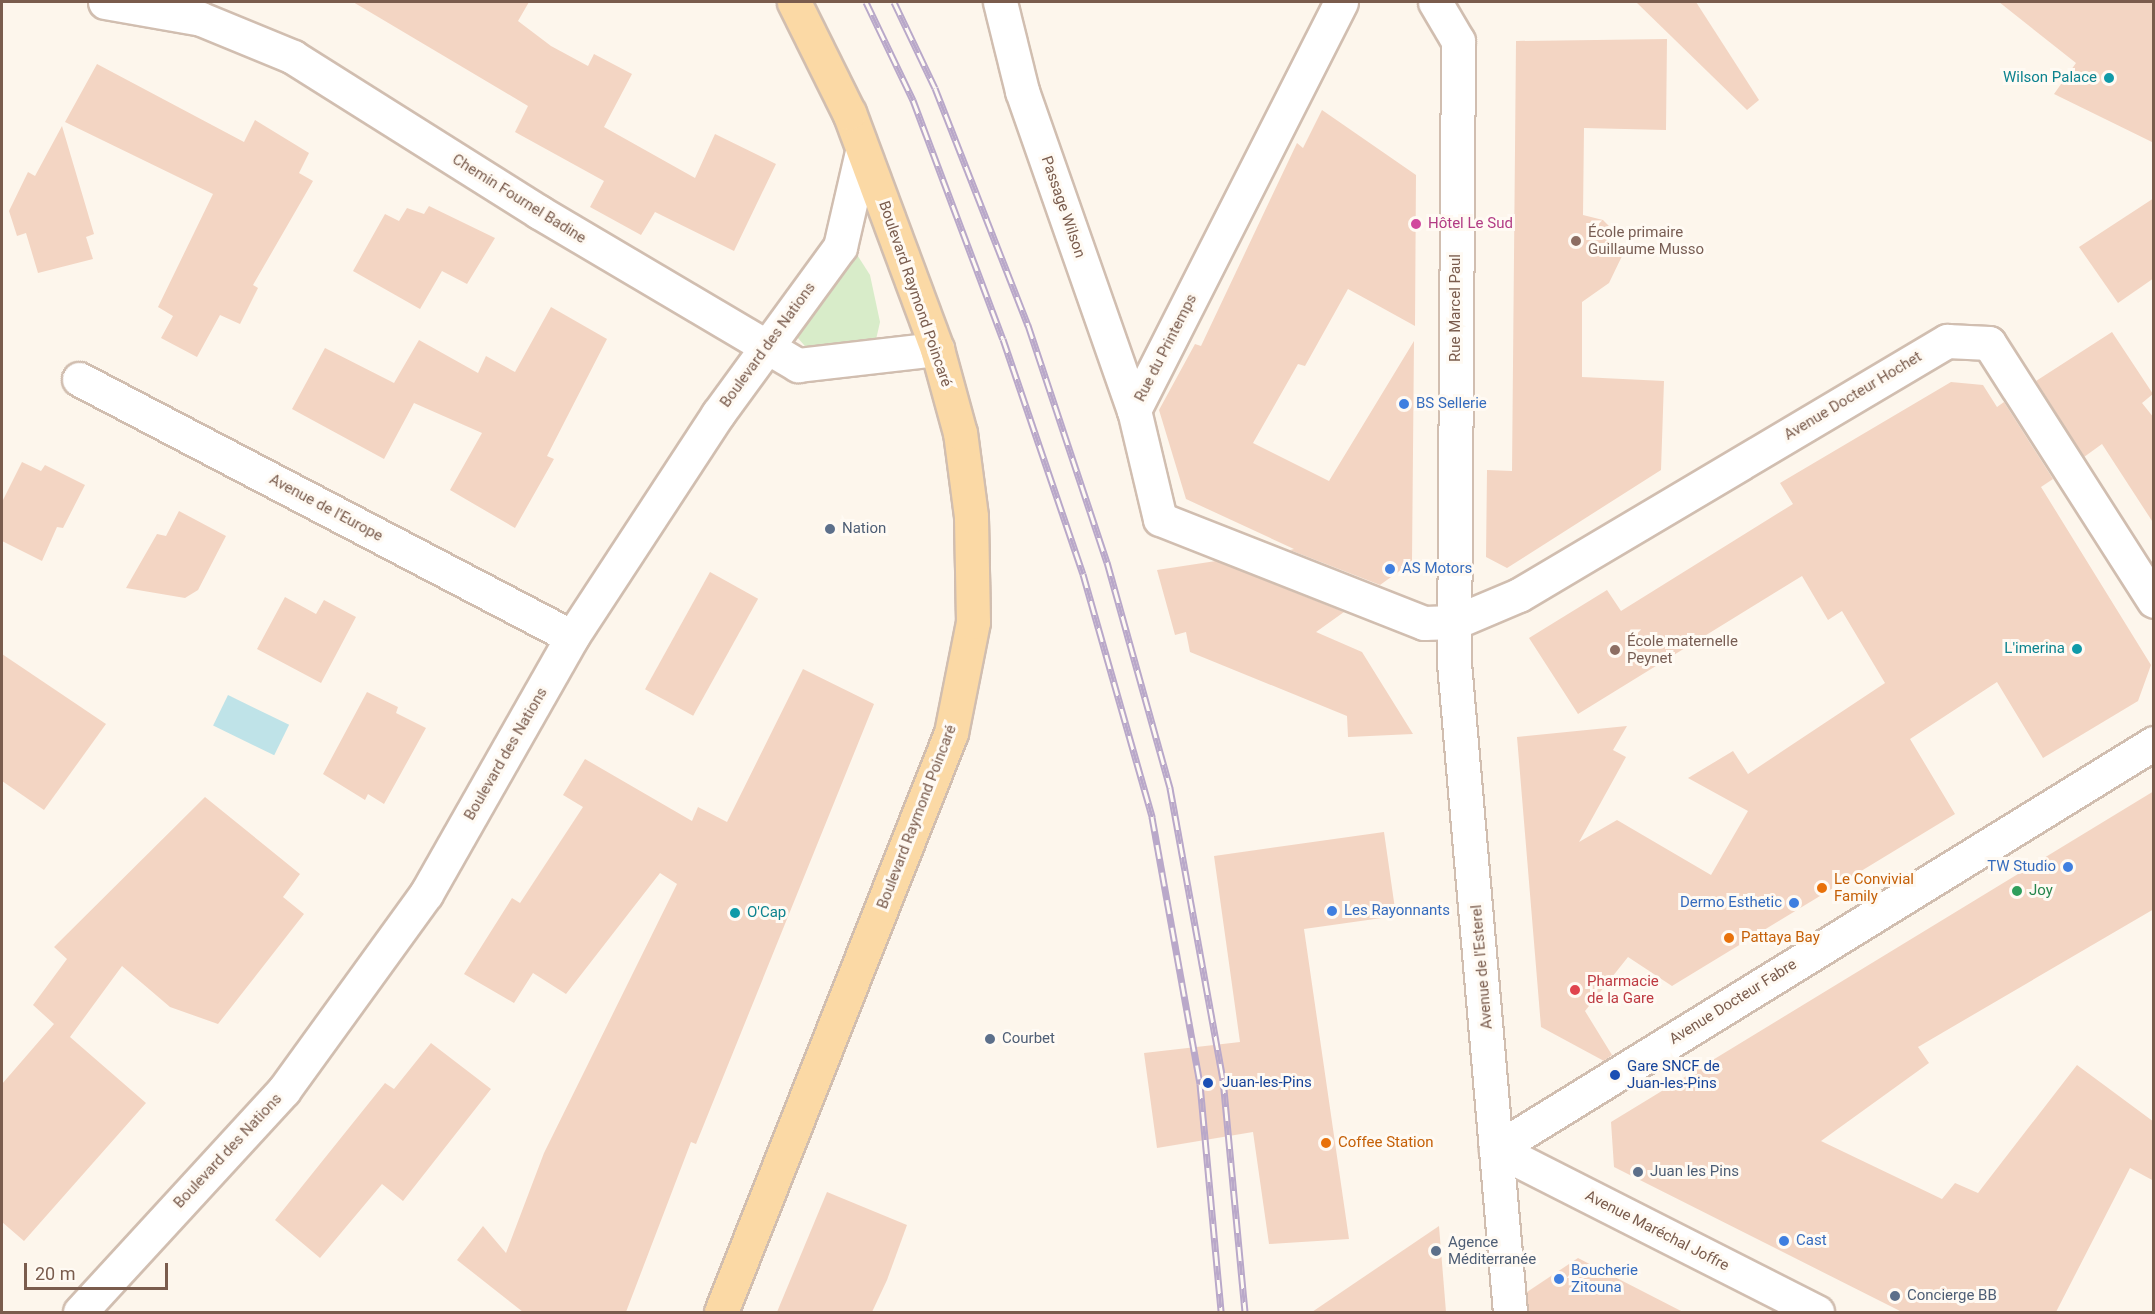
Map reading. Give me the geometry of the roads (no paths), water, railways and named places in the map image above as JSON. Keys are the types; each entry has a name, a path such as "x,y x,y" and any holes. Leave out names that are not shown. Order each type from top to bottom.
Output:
{"main road":[{"name":"Boulevard Raymond Poincaré","path":"721,1312 951,734 973,622 971,516 960,433 937,349 849,113 794,2"}],"street":[{"name":"Chemin Fournel Badine","path":"105,2 201,20 293,57 539,212 798,364 937,349"},
{"name":"Passage Wilson","path":"1000,2 1022,91 1134,410"},
{"name":"Rue du Printemps","path":"1341,2 1134,410 1160,519 1424,623 1455,622"},
{"name":"Rue Marcel Paul","path":"1435,2 1458,41 1455,622"},
{"name":"Boulevard des Nations","path":"80,1312 284,1090 426,894 572,637 718,414 840,247 862,152"},
{"name":"Avenue Docteur Hochet","path":"1455,622 1519,595 1947,340 1989,343 2154,601"},
{"name":"Avenue de l'Europe","path":"79,379 572,637"},
{"name":"Avenue de l'Esterel","path":"1455,622 1454,663 1510,1312"},
{"name":"Avenue Docteur Fabre","path":"1496,1149 2154,743"},
{"name":"Avenue Maréchal Joffre","path":"1496,1149 1817,1312"}],"water":[{"path":"228,695 289,725 274,755 213,726"}],"railway":[{"path":"866,2 913,100 1003,339 1083,574 1152,817 1200,1084 1221,1312"},
{"path":"894,2 935,88 1028,325 1107,562 1170,788 1223,1079 1245,1312"}],"place":[{"name":"Wilson Palace","path":"2109,78"},
{"name":"Hôtel Le Sud","path":"1416,224"},
{"name":"École primaire Guillaume Musso","path":"1576,241"},
{"name":"BS Sellerie","path":"1404,404"},
{"name":"Nation","path":"830,529"},
{"name":"AS Motors","path":"1390,569"},
{"name":"L'imerina","path":"2077,649"},
{"name":"École maternelle Peynet","path":"1615,650"},
{"name":"TW Studio","path":"2068,867"},
{"name":"Le Convivial Family","path":"1822,888"},
{"name":"Joy","path":"2017,891"},
{"name":"Dermo Esthetic","path":"1794,903"},
{"name":"Les Rayonnants","path":"1332,911"},
{"name":"O'Cap","path":"735,913"},
{"name":"Pattaya Bay","path":"1729,938"},
{"name":"Pharmacie de la Gare","path":"1575,990"},
{"name":"Courbet","path":"990,1039"},
{"name":"Gare SNCF de Juan-les-Pins","path":"1615,1075"},
{"name":"Juan-les-Pins","path":"1208,1083"},
{"name":"Coffee Station","path":"1326,1143"},
{"name":"Juan les Pins","path":"1638,1172"},
{"name":"Cast","path":"1784,1241"},
{"name":"Agence Méditerranée","path":"1436,1251"},
{"name":"Boucherie Zitouna","path":"1559,1279"},
{"name":"Concierge BB","path":"1895,1296"}]}
